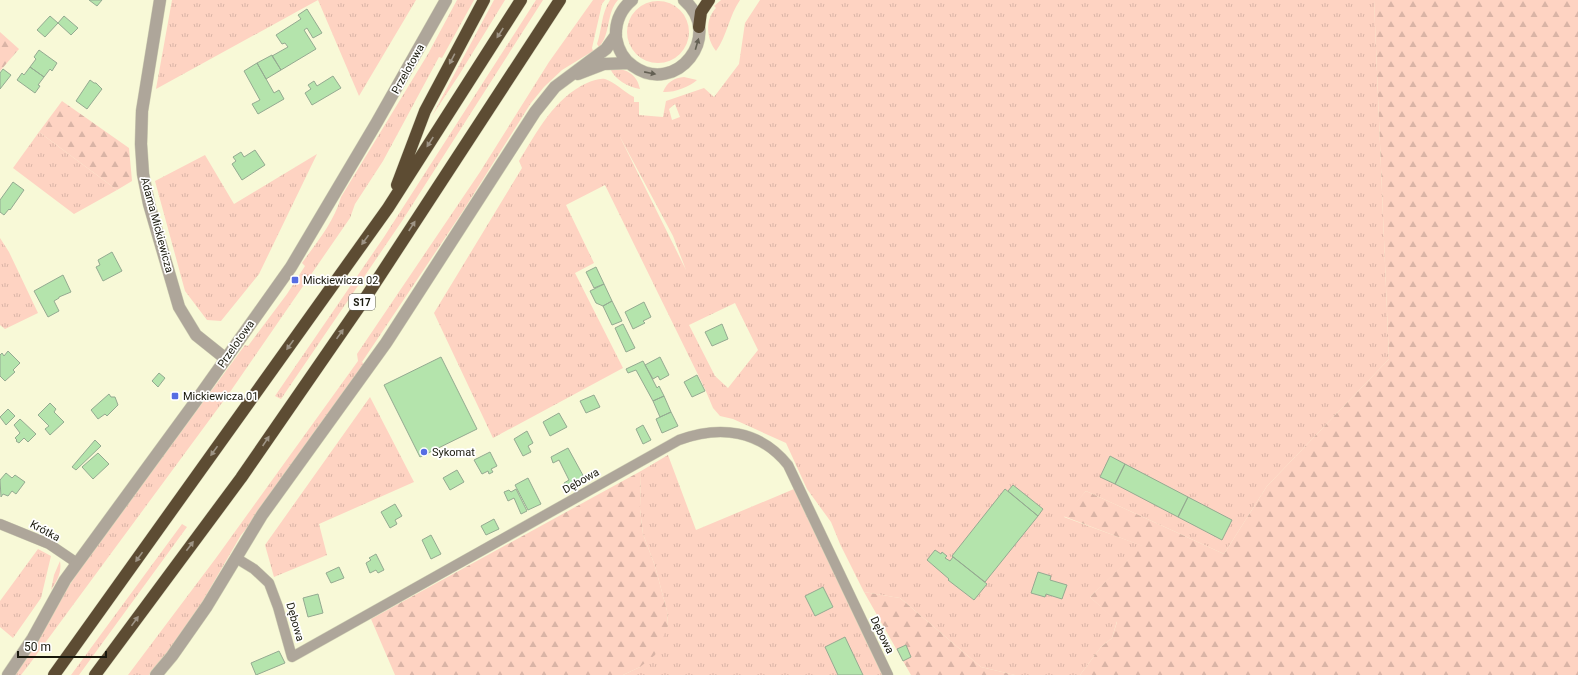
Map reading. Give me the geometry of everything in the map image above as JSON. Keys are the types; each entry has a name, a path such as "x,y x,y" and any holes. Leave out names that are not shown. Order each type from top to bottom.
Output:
{"highway":[{"path":"388,208 424,111 484,0"},
{"path":"54,675 388,208 521,0"},
{"name":"S17","path":"95,675 241,478 366,297 560,0"},
{"path":"547,20 566,0"},
{"path":"699,27 701,12 709,0"}],"street":[{"name":"Adama Mickiewicza","path":"160,0 142,111 141,144 143,174 149,204 179,307 196,335 212,350 226,359"},
{"name":"Przelotowa","path":"8,675 33,638 55,596 77,563 226,359 291,267 378,122 446,0"},
{"path":"632,0 620,15 617,25 616,34 621,53 629,63 640,70 653,74 668,73 678,69 687,62 695,52 699,41 699,27 694,12 684,0"},
{"path":"156,675 186,637 207,606 262,516 386,343 535,112 555,87 606,49 616,34"},
{"path":"565,79 604,64 629,63"},
{"name":"Dębowa","path":"236,558 254,569 269,583 278,607 292,657 679,440 695,434 730,432 748,436 769,446 780,455 788,465 888,675"},
{"name":"Krótka","path":"0,524 49,544 77,563"}],"green space":[{"path":"172,0 318,0 156,89"},
{"path":"318,0 416,0 359,96"},
{"path":"457,0 474,0 442,58 439,57 383,161 355,204 350,218 230,392 31,662 21,675 15,675 35,645 59,601 80,569 245,345 248,346 287,294 305,266 302,263 330,223 341,197 428,54"},
{"path":"494,0 505,0 432,116"},
{"path":"536,0 543,0 402,221 281,399 275,396 384,237"},
{"path":"593,0 605,0 602,4 592,48 593,51 562,70 544,87 531,103 463,211 362,362 364,364 241,535 197,611 171,648 149,675 128,675 216,558 358,361 357,354 480,172 549,62"},
{"path":"610,0 618,0 614,5 603,42 599,47 597,44 603,16"},
{"path":"721,0 740,0 736,6 723,39 716,51 710,41 708,29 710,18 716,8 714,6"},
{"path":"760,0 1374,0 1389,359 1267,486 1224,554 1086,491 1064,517 1143,546 1090,597 1117,621 1112,638 1101,647 1080,675 1015,675 981,667 900,598 864,592 840,544 831,522 807,489 786,443 733,419 720,416 713,408 605,185 566,205 594,263 575,273 623,368 493,438 434,313 522,168 519,161 547,117 565,97 575,89 598,79 609,80 634,97 634,102 639,102 639,115 663,117 666,101 704,88 714,97 739,64 745,23","holes":["675,104 680,117 672,120 669,109","619,135 673,236 686,270","735,303 758,350 728,388 715,376 689,325"]},
{"path":"1374,0 1578,0 1578,675 1080,675 1101,647 1112,638 1117,622 1090,597 1142,546 1063,516 1086,491 1224,554 1267,486 1389,359"},
{"path":"658,1 670,3 680,10 687,20 689,32 687,44 680,54 670,61 658,63 646,61 636,54 629,44 627,32 629,20 636,10 646,3"},
{"path":"0,32 19,49 0,71"},
{"path":"610,68 629,72 636,79 640,89 622,82 615,76"},
{"path":"684,77 697,80 681,89 671,92 663,92 671,81"},
{"path":"62,101 129,148 132,181 117,190 39,132"},
{"path":"39,132 117,190 74,214 13,168"},
{"path":"317,154 259,274 221,321 207,320 185,291 155,181 205,155 234,204"},
{"path":"0,238 9,252 38,313 5,329 0,325"},
{"path":"370,397 414,482 319,524 327,555 274,577 265,545"},
{"path":"668,455 696,530 794,489 883,675 623,675 640,667 668,626 667,611 655,566 643,534 640,509 641,471"},
{"path":"641,471 640,509 643,534 655,566 667,611 668,626 655,655 640,667 623,675 395,675 371,619"},
{"path":"182,524 187,527 79,675 71,675"},
{"path":"38,549 51,556 41,598 13,638 0,627 0,601"},
{"path":"60,561 58,576 51,590 54,575"},
{"path":"864,592 900,598 981,667 1015,675 911,675"}],"building":[{"path":"89,0 102,0 97,6"},
{"path":"307,9 322,33 313,38 307,28 304,30 316,49 281,70 272,56 288,47 285,43 282,44 276,35 301,19 298,15"},
{"path":"50,16 58,23 45,37 37,30"},
{"path":"64,16 78,28 71,35 58,23"},
{"path":"39,50 57,63 52,71 50,69 44,77 30,67 36,59 34,57"},
{"path":"272,55 281,70 266,79 257,63"},
{"path":"257,63 274,93 279,90 284,99 258,114 252,104 260,100 244,71"},
{"path":"30,67 44,77 38,85 40,86 35,93 17,80 22,73 24,75"},
{"path":"3,69 11,75 0,89 0,73"},
{"path":"333,76 341,88 312,105 305,93 311,89 308,85 314,81 317,86"},
{"path":"90,80 102,89 87,109 76,101"},
{"path":"255,150 265,165 242,180 232,164 236,161 233,157 241,152 244,157"},
{"path":"13,182 24,190 10,210 9,209 4,215 0,212 0,200"},
{"path":"112,252 122,271 103,281 96,267 100,265 98,260"},
{"path":"596,267 604,284 594,288 586,272"},
{"path":"63,275 71,292 54,301 59,311 48,317 34,291"},
{"path":"604,284 612,301 603,306 596,303 590,291"},
{"path":"612,301 622,321 612,325 603,306"},
{"path":"644,302 651,317 643,321 645,323 633,329 625,312"},
{"path":"623,324 635,348 626,352 615,328"},
{"path":"722,324 728,339 712,346 705,332"},
{"path":"8,351 20,363 13,370 15,372 5,381 0,376 0,355 2,353 4,356"},
{"path":"441,357 477,429 420,457 384,385"},
{"path":"660,357 669,375 660,380 658,376 653,379 645,365"},
{"path":"643,361 657,388 659,386 664,396 653,401 636,370 628,373 626,369"},
{"path":"159,373 165,378 158,387 152,381"},
{"path":"697,375 705,391 692,397 684,382"},
{"path":"109,394 111,397 115,397 118,405 107,416 105,414 98,419 91,410"},
{"path":"594,395 600,407 586,413 580,401"},
{"path":"664,396 671,412 660,417 653,401"},
{"path":"50,403 56,409 54,412 64,422 50,435 45,429 49,426 38,415"},
{"path":"8,409 15,416 6,425 0,417"},
{"path":"671,412 678,426 662,433 656,419"},
{"path":"559,413 567,427 550,436 543,422"},
{"path":"20,419 36,434 28,442 24,438 19,443 16,441 17,440 15,438 20,433 14,425"},
{"path":"643,425 651,440 643,444 636,429"},
{"path":"527,431 533,443 528,446 531,452 523,456 514,439"},
{"path":"95,440 101,446 76,470 72,467"},
{"path":"568,448 585,479 566,489 564,483 569,480 559,460 553,463 551,457"},
{"path":"490,452 497,466 491,469 493,472 489,474 488,471 482,474 474,460"},
{"path":"98,453 109,464 93,479 82,467"},
{"path":"1110,456 1125,464 1115,484 1100,477"},
{"path":"1125,464 1188,497 1178,517 1115,484"},
{"path":"457,470 464,482 450,490 443,478"},
{"path":"6,473 12,478 15,475 25,482 16,494 12,491 8,496 3,494 1,497 0,480"},
{"path":"528,478 541,504 528,510 515,485"},
{"path":"1013,485 1043,509 1038,516 1008,491"},
{"path":"516,489 527,511 521,514 514,498 508,501 504,492 509,490 511,492"},
{"path":"1005,489 1038,516 985,582 952,556"},
{"path":"1188,497 1232,520 1222,540 1178,517"},
{"path":"395,504 402,516 395,520 397,524 390,528 381,512"},
{"path":"494,519 499,529 486,535 481,526"},
{"path":"431,535 441,554 431,559 422,540"},
{"path":"935,550 941,554 942,552 947,556 945,558 950,561 953,557 987,584 974,600 948,580 949,579 927,560"},
{"path":"376,554 384,570 378,573 376,570 370,573 366,563 371,560 369,558"},
{"path":"339,567 344,578 331,583 326,573"},
{"path":"1038,572 1051,576 1050,580 1067,585 1062,599 1046,594 1045,597 1031,593"},
{"path":"823,587 833,607 815,616 805,596"},
{"path":"318,594 323,613 308,617 303,598"},
{"path":"845,637 863,675 838,675 825,647"},
{"path":"906,645 911,657 903,661 897,649"},
{"path":"279,651 285,663 256,675 251,663"}],"place":[{"name":"Mickiewicza 02","path":"295,280"},
{"name":"Mickiewicza 01","path":"175,396"},
{"name":"Sykomat","path":"424,452"}]}
